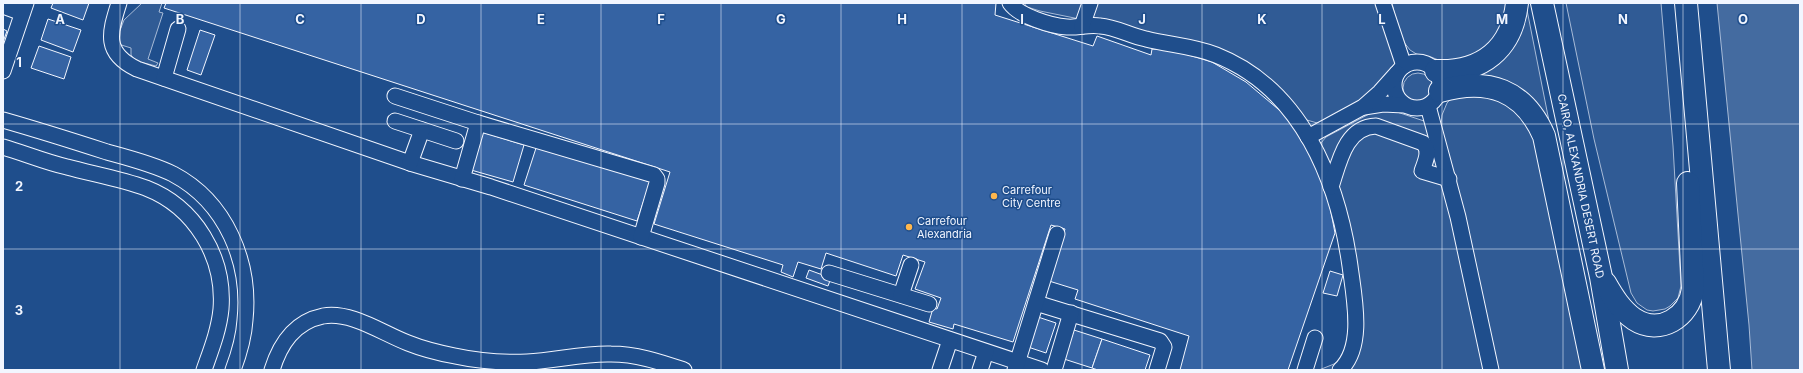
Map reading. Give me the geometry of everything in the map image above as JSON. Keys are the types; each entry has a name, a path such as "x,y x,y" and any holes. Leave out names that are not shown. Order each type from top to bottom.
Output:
{"highway":[{"path":"1435,89 1455,71 1476,66 1492,55 1509,32 1517,3"},
{"name":"CAIRO, ALEXANDRIA DESERT ROAD","path":"1542,3 1601,277 1617,370"},
{"path":"1686,3 1719,370"},
{"path":"1435,89 1471,85 1497,88 1515,97 1530,110 1535,118 1544,136 1593,370"},
{"path":"1601,277 1620,306 1630,316 1650,326 1668,324 1676,319 1688,306 1693,289 1688,163 1691,143 1697,124"}],"street":[{"path":"129,3 118,8 112,43 117,56 129,65 410,163 640,237 986,352 1016,366 1042,370"},
{"path":"1010,3 1021,13 1054,25 1067,27 1107,27 1140,38 1205,51 1230,61 1258,78 1293,113 1308,137 1331,187 1340,214 1348,249 1356,323 1355,342 1351,356 1340,370"},
{"path":"1082,26 1090,3"},
{"path":"1383,3 1401,69 1394,86 1399,100 1404,105"},
{"path":"3,6 24,8 3,71"},
{"path":"164,78 178,30"},
{"path":"1308,137 1363,107 1380,92 1401,69 1418,62 1431,66 1449,179 1491,370"},
{"path":"1363,107 1378,104 1404,105 1416,109 1435,89"},
{"path":"395,96 478,123 654,175 657,183 640,237"},
{"path":"3,120 160,168 188,183 211,204 228,228 234,241 239,255 245,286 246,314 243,337 233,370"},
{"path":"394,121 456,141"},
{"path":"462,179 478,123"},
{"path":"1331,187 1339,162 1347,144 1358,130 1367,126 1376,126 1423,143 1427,146 1427,151 1422,172 1449,179"},
{"path":"410,163 422,130"},
{"path":"3,147 64,167 147,188 171,201 191,219 200,230 213,254 217,267 221,294 219,322 204,370"},
{"path":"1016,366 1057,234"},
{"path":"901,295 911,265"},
{"path":"829,273 929,304"},
{"path":"850,307 857,282"},
{"path":"1036,303 1160,341 1164,347 1157,370"},
{"path":"1054,370 1071,313"},
{"path":"272,370 280,349 293,331 313,319 335,315 357,320 388,335 431,351 479,360 527,362 611,354 638,356 684,370"},
{"path":"1305,370 1315,338"},
{"path":"940,370 950,340"},
{"path":"980,370 986,352"}],"shaded area":[{"path":"142,3 162,3 159,12 163,13 148,59 158,63 156,66 136,61 131,55 131,48 115,43 124,20"},
{"path":"1024,3 1377,3 1395,57 1395,66 1386,83 1324,125 1300,118 1269,83 1163,36 1040,11 1027,7"},
{"path":"1392,3 1512,3 1487,55 1441,61 1431,57 1418,55 1410,50 1403,41 1398,30"},
{"path":"1566,3 1661,3 1673,146 1681,286 1678,298 1665,309 1653,311 1647,310 1637,303 1631,293 1594,139"},
{"path":"1717,3 1800,3 1800,370 1752,370 1749,325"},
{"path":"1526,5 1549,121 1530,100 1462,75"},
{"path":"1418,73 1424,74 1432,82 1432,94 1424,102 1418,103 1412,102 1404,94 1403,88 1404,82 1412,74"},
{"path":"1491,92 1532,121 1585,370 1493,370 1462,216 1441,125 1442,115 1447,103 1456,93"},
{"path":"1391,110 1427,122 1432,133 1488,370 1319,370 1334,364 1345,357 1349,341 1346,281 1321,143 1326,137 1371,113"}],"building":[{"path":"53,3 89,3 83,20 51,8"},
{"name":"Carrefour City Centre","path":"166,3 996,3 995,15 1093,46 1097,36 1151,55 1152,49 1172,50 1212,62 1246,82 1284,114 1302,140 1315,163 1330,207 1335,233 1288,370 1180,370 1189,336 1075,299 1078,290 1049,281 1065,229 1051,225 1013,342 954,324 953,329 929,322 933,308 937,309 941,298 915,289 925,262 903,255 896,276 826,253 821,269 798,262 793,277 781,272 783,265 654,224 670,172 164,8"},
{"path":"48,19 81,30 73,52 41,40"},
{"path":"3,29 7,31 3,42"},
{"path":"200,30 215,35 201,75 187,70"},
{"path":"39,46 71,57 64,79 31,68"},
{"path":"482,132 524,145 513,182 471,170"},
{"path":"537,145 650,182 637,221 524,185"},
{"path":"809,270 831,278 828,286 806,278"},
{"path":"1330,271 1343,275 1337,296 1323,293"},
{"path":"1038,317 1056,323 1046,353 1028,347"},
{"path":"1074,330 1102,339 1092,368 1064,359"},
{"path":"1102,339 1150,355 1145,370 1098,370 1092,368"}],"place":[{"name":"Carrefour City Centre","path":"994,196"},
{"name":"Carrefour Alexandria","path":"909,227"}]}
